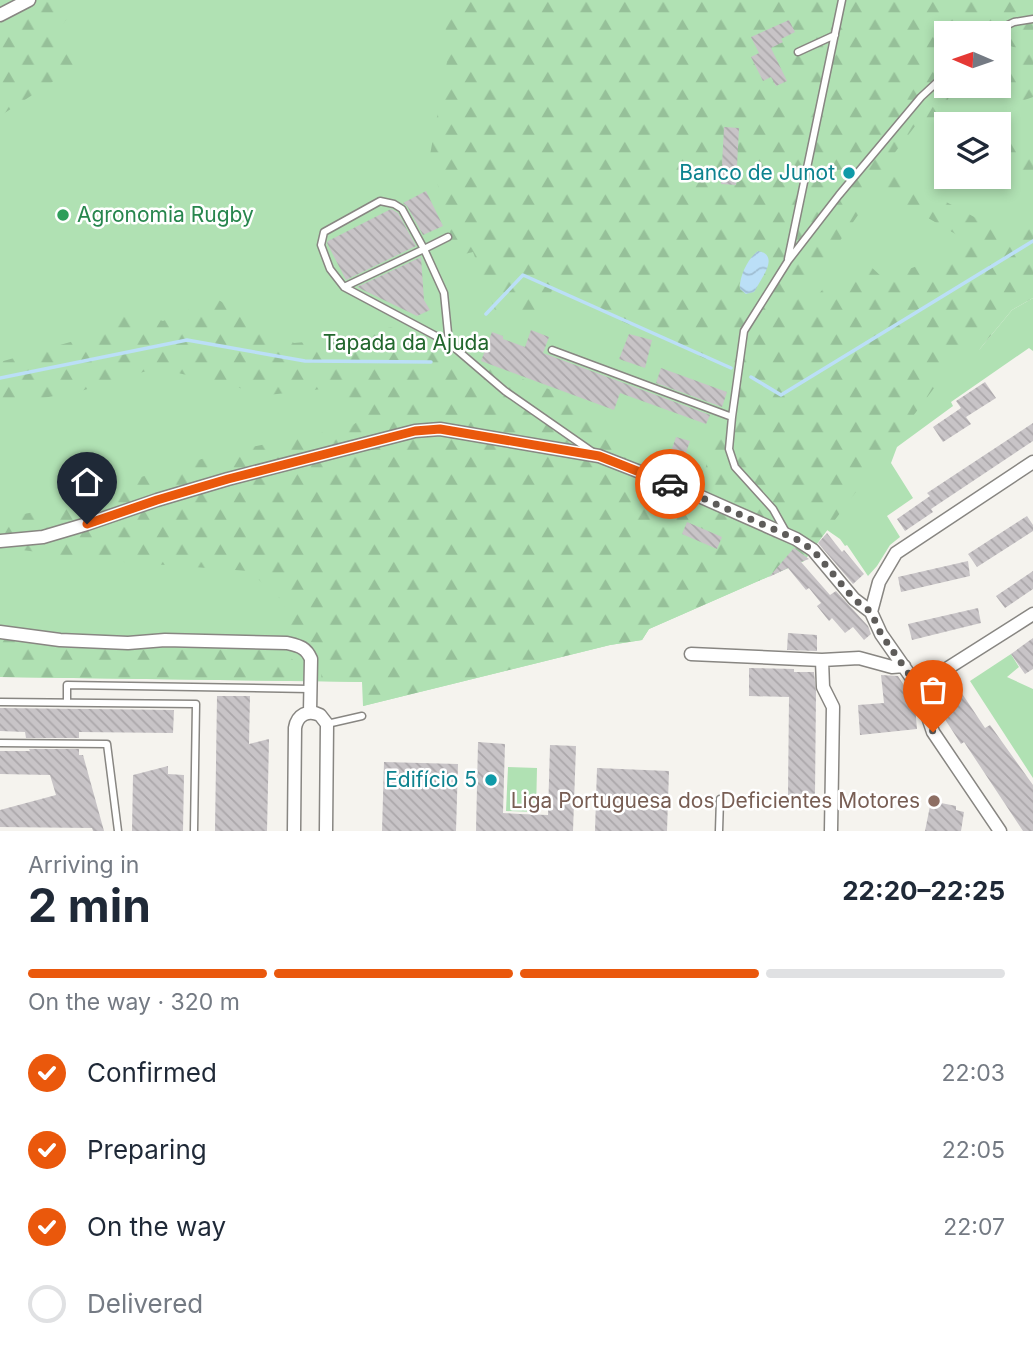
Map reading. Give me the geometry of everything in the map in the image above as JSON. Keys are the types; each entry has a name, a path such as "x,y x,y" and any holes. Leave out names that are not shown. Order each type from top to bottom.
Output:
{"street":[{"path":"0,15 29,0"},
{"path":"0,541 43,537 228,479 415,431 440,429 599,456 681,488 788,535 813,550 854,599 871,612 881,634 918,687 933,732 1000,831"},
{"path":"871,612 879,582 896,553 1033,462"},
{"path":"918,687 1033,614"},
{"path":"0,632 74,641 128,643 165,640 287,643 301,646 311,659 310,712"},
{"path":"691,654 822,660 859,658 892,667 904,666"},
{"path":"822,660 823,687 832,706 831,831"},
{"path":"294,831 295,728 301,716 310,712 320,715 327,724 326,831"}],"lane":[{"path":"788,261 842,0"},
{"path":"1012,23 1033,19"},
{"path":"798,52 835,35"},
{"path":"788,535 773,509 735,467 729,449 744,331 788,261 839,195 934,86"},
{"path":"449,342 444,293 402,209 380,201 324,232 321,245 330,269 344,286 449,342 505,391 599,456"},
{"path":"344,286 448,237"},
{"path":"552,350 732,417"},
{"path":"67,702 67,685 310,689"},
{"path":"0,702 196,704 194,831"},
{"path":"327,724 362,716"},
{"path":"0,743 107,744 118,831"},
{"path":"719,831 720,799"}],"green space":[{"name":"Tapada da Ajuda","path":"0,0 1033,0 1033,248 979,350 1012,310 1033,298 1033,351 1029,348 951,402 953,406 897,447 891,463 913,498 887,516 900,537 890,545 868,576 847,545 827,530 804,561 649,629 642,640 610,645 363,706 362,682 0,677"},
{"path":"0,0 80,0 58,31 80,64 0,116"},
{"path":"440,0 1033,0 1033,32 1028,35 1033,41 1033,97 1019,102 1010,98 1012,54 1016,48 1012,47 1012,21 934,21 934,98 949,98 945,106 957,112 934,112 934,129 919,121 883,168 1021,242 1033,216 1033,298 1012,310 979,350 968,343 804,561 649,629 642,640 610,645 363,706 363,682 321,681 323,651 314,643 291,637 284,602 249,571 96,560 0,547 0,516 65,506 114,485 222,453 350,427 364,417 350,400 322,389 268,395 153,369 81,391 0,406 0,362 81,339 126,310 163,321 215,298 294,343 352,338 391,327 413,341 562,394 658,466 701,484 716,431 724,433 733,371 552,290 541,320 495,310 473,252 456,256 430,155 448,56","holes":["877,188 969,242 969,248 883,278 868,264 824,288 814,299 806,301 804,292","754,253 768,264 756,289 751,293 742,291 739,285"]},
{"path":"1011,139 1025,146 1033,144 1033,183 1011,171"},
{"path":"0,638 30,644 136,650 279,649 294,662 299,681 0,677"},
{"path":"1011,654 1019,667 1007,677 1033,689 1033,778 970,681"},
{"path":"508,767 537,768 536,812 506,811"}],"water":[{"path":"758,251 768,257 768,267 754,292 746,294 740,289 741,279 748,263"}],"building":[{"path":"789,20 795,32 771,48 787,81 776,86 771,77 763,81 751,57 759,53 751,37"},
{"path":"724,127 739,128 736,185 721,184"},
{"path":"426,191 443,226 423,235 403,203"},
{"path":"391,209 398,213 416,246 346,280 328,241"},
{"path":"421,257 424,300 430,310 417,316 357,287"},
{"path":"531,330 549,337 543,353 710,415 706,424 620,393 614,410 481,361 492,332 525,347"},
{"path":"629,334 652,340 645,368 619,359"},
{"path":"661,368 727,392 722,407 656,383"},
{"path":"985,382 996,398 966,417 971,424 943,442 933,427 961,408 956,401"},
{"path":"1033,423 1033,441 931,509 933,512 905,531 897,519 930,496 927,493"},
{"path":"676,437 690,441 680,470 666,466"},
{"path":"1027,516 1033,525 1033,531 977,567 968,554"},
{"path":"687,522 722,537 717,549 682,534"},
{"path":"827,533 864,574 853,584 818,543"},
{"path":"794,548 809,559 801,562 830,595 836,591 868,626 871,634 864,640 853,627 845,633 832,618 829,621 817,606 821,603 788,568 769,577"},
{"path":"968,561 970,576 901,592 898,577"},
{"path":"1033,571 1033,589 1005,608 996,596"},
{"path":"978,608 981,623 912,640 908,624"},
{"path":"788,633 817,635 817,651 787,650"},
{"path":"1033,638 1033,669 1025,674 1011,654"},
{"path":"749,668 814,672 815,794 788,795 789,697 749,696"},
{"path":"881,675 898,676 913,700 917,729 860,735 858,705 884,703"},
{"path":"959,689 985,728 990,725 1033,785 1033,831 1023,831 964,742 961,744 935,704"},
{"path":"217,696 250,696 249,744 269,739 267,831 215,831"},
{"path":"0,708 174,710 173,733 79,732 79,738 26,738 25,732 0,731"},
{"name":"Edifício 5","path":"478,742 505,744 503,813 520,814 548,815 550,745 576,746 573,831 476,831"},
{"path":"29,749 79,749 104,831 93,831 92,828 0,827 0,810 56,795 50,775 0,774 0,751 30,751"},
{"path":"384,762 458,764 456,831 382,831"},
{"path":"168,766 168,774 184,775 183,831 132,831 133,775"},
{"path":"597,768 669,771 667,831 595,831"},
{"path":"931,801 956,806 956,810 964,812 961,831 925,831"}],"waterway":[{"path":"751,377 781,395 1033,241"},
{"path":"486,314 523,275 731,368"},
{"path":"0,378 187,340 305,361 431,362"}],"way so far":[{"path":"670,484 796,539 813,550 854,599 871,612 881,634 918,687 933,732"}],"place":[{"name":"Banco de Junot","path":"849,173"},
{"name":"Agronomia Rugby","path":"63,215"},
{"name":"Edifício 5","path":"491,780"},
{"name":"Liga Portuguesa dos Deficientes Motores","path":"934,801"}],"route":[{"path":"87,524 228,479 415,431 440,429 599,456 670,484"}]}
